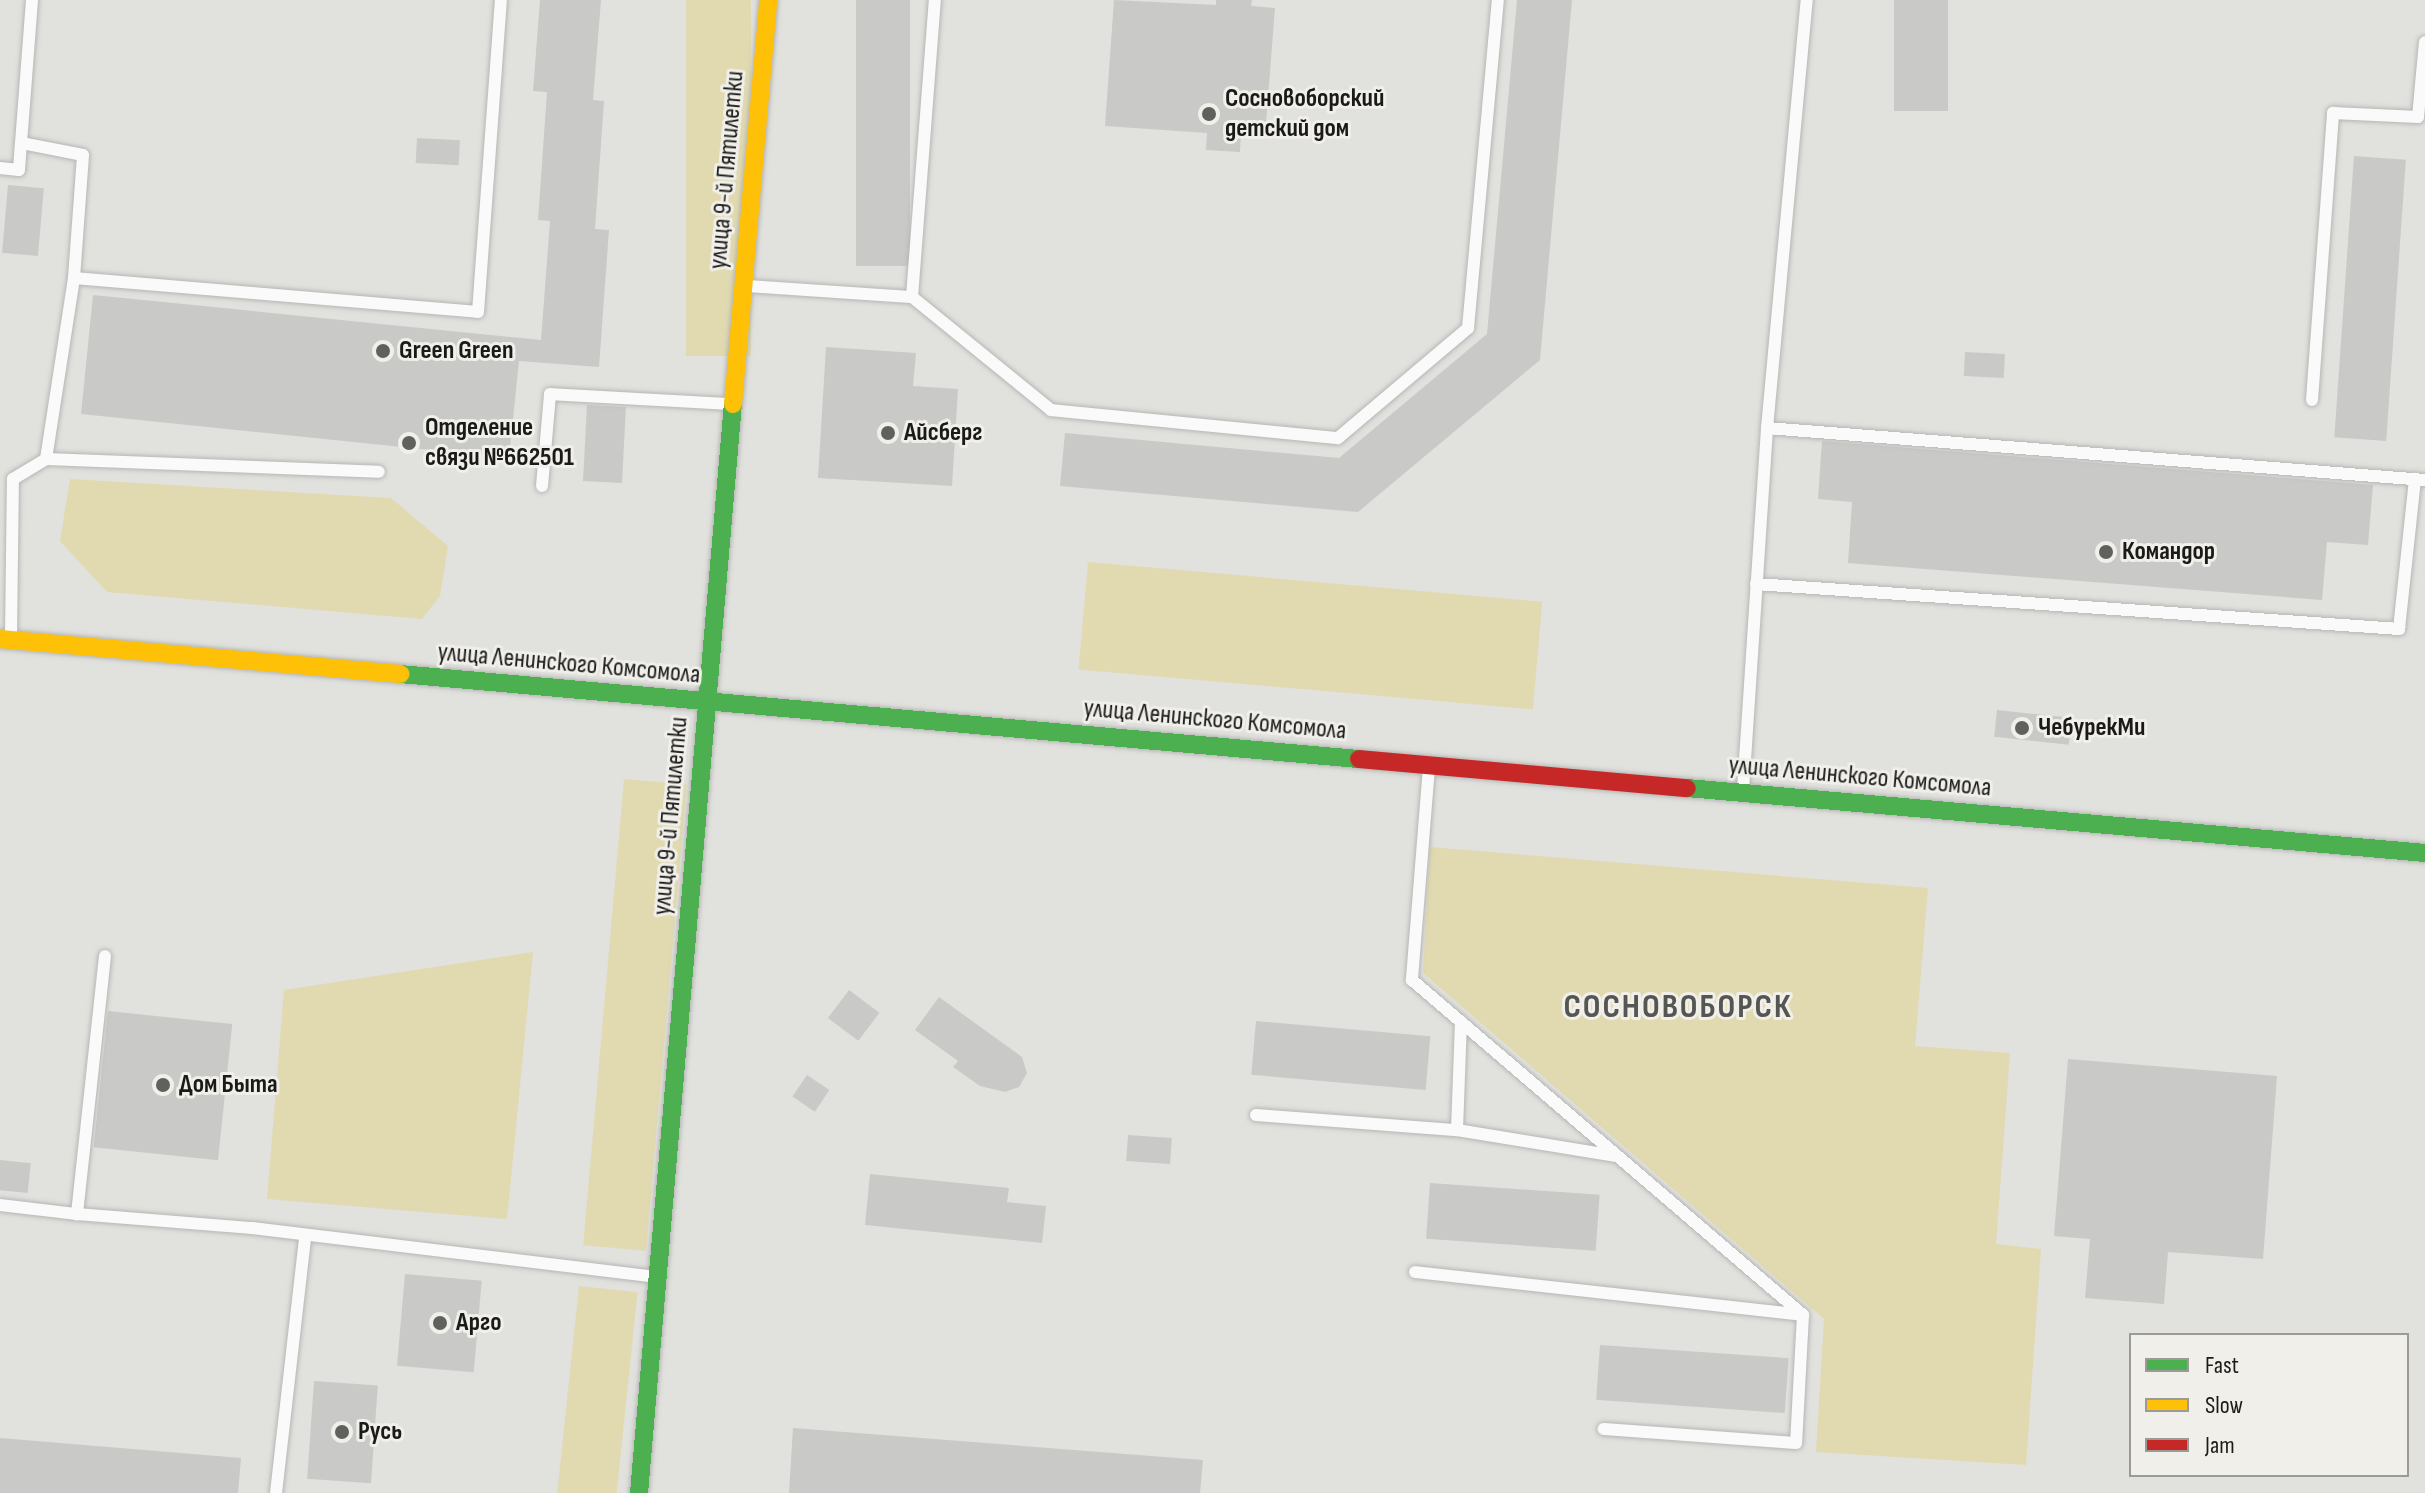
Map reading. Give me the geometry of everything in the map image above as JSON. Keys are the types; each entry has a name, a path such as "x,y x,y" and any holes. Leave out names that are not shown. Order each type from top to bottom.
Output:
{"main road":[{"name":"улица 9-й Пятилетки","path":"639,1493 768,0"},
{"name":"улица Ленинского Комсомола","path":"5,640 2425,853"}],"lane":[{"path":"0,168 19,170 32,0"},
{"path":"74,278 478,312 501,0"},
{"path":"912,297 935,0"},
{"path":"743,286 912,297 1051,410 1338,438 1468,328 1498,0"},
{"path":"1743,793 1767,428 1807,0"},
{"path":"2312,400 2333,113 2418,117 2425,42"},
{"path":"21,143 83,155 74,278 46,459"},
{"path":"542,486 550,394 733,404"},
{"path":"1756,584 2399,629 2420,479 1767,428"},
{"path":"5,640 13,479 46,459 379,472"},
{"path":"1429,765 1412,980 1803,1315"},
{"path":"77,1214 105,956"},
{"path":"1457,1130 1461,1022"},
{"path":"1256,1115 1457,1130 1615,1156"},
{"path":"0,1205 658,1277"},
{"path":"276,1493 305,1237"},
{"path":"1415,1272 1803,1315"},
{"path":"1604,1429 1796,1443 1803,1315"}],"shaded area":[{"path":"686,0 751,0 751,356 686,356"},
{"path":"70,479 391,498 448,546 440,596 422,619 107,592 60,541"},
{"path":"1088,562 1542,602 1533,709 1079,670"},
{"path":"624,779 687,784 646,1251 583,1245"},
{"path":"1430,847 1928,888 1915,1046 2010,1053 1996,1244 2041,1249 2026,1465 1816,1452 1824,1319 1423,973"},
{"path":"533,952 507,1219 267,1199 284,990"},
{"path":"579,1286 638,1292 617,1493 557,1493"}],"building":[{"path":"540,0 601,0 593,100 604,101 595,229 609,230 599,367 519,361 509,458 81,414 93,295 541,340 550,221 538,220 547,92 533,91"},
{"path":"856,0 910,0 910,266 856,266"},
{"name":"Сосновоборский детский дом","path":"1114,0 1216,5 1216,0 1252,0 1251,6 1275,8 1265,136 1241,134 1240,152 1206,150 1207,133 1105,126"},
{"path":"1517,0 1572,0 1540,360 1358,512 1060,486 1065,433 1339,458 1487,334"},
{"path":"1894,0 1948,0 1948,111 1894,111"},
{"path":"417,138 460,140 459,165 416,163"},
{"path":"2354,156 2406,160 2386,441 2334,437"},
{"path":"8,185 44,188 38,256 2,253"},
{"name":"Айсберг","path":"826,347 916,353 913,386 958,389 952,486 818,478"},
{"path":"1965,352 2005,354 2004,378 1964,376"},
{"path":"587,405 626,407 622,483 583,481"},
{"path":"1822,441 2373,485 2368,545 2327,542 2322,600 1848,563 1852,502 1818,499"},
{"path":"1997,710 2072,718 2069,745 1994,737"},
{"path":"849,990 879,1013 858,1041 828,1018"},
{"path":"939,997 1022,1057 1027,1073 1019,1087 1005,1092 980,1086 953,1067 958,1061 915,1030"},
{"name":"Дом Быта","path":"108,1011 232,1024 218,1160 94,1147"},
{"path":"1256,1021 1430,1036 1426,1090 1251,1075"},
{"path":"2068,1059 2277,1076 2263,1259 2168,1252 2164,1304 2085,1298 2090,1239 2054,1236"},
{"path":"807,1075 829,1090 815,1112 792,1097"},
{"path":"1128,1135 1172,1138 1170,1164 1126,1161"},
{"path":"0,1160 31,1163 28,1193 0,1190"},
{"path":"870,1174 1009,1188 1007,1202 1046,1206 1042,1243 865,1225"},
{"path":"1430,1183 1600,1195 1596,1251 1426,1239"},
{"name":"Арго","path":"405,1274 482,1281 474,1372 397,1366"},
{"path":"1600,1345 1789,1358 1785,1413 1596,1400"},
{"name":"Русь","path":"314,1381 378,1385 371,1483 307,1479"},
{"path":"793,1428 1203,1460 1200,1493 789,1493"},
{"path":"0,1438 241,1458 238,1493 0,1493"}],"traffic: fast":[{"path":"639,1493 733,404"},
{"path":"400,674 1359,759"},
{"path":"1687,788 2425,853"}],"traffic: slow":[{"path":"733,404 768,0"},
{"path":"0,639 400,674"}],"traffic: jam":[{"path":"1359,759 1687,788"}],"place":[{"name":"Сосновоборский детский дом","path":"1209,114"},
{"name":"Green Green","path":"383,351"},
{"name":"Айсберг","path":"888,433"},
{"name":"Отделение связи №662501","path":"409,443"},
{"name":"Командор","path":"2106,552"},
{"name":"ЧебурекМи","path":"2022,728"},
{"name":"Дом Быта","path":"163,1085"},
{"name":"Арго","path":"440,1323"},
{"name":"Русь","path":"342,1432"}],"district":[{"name":"СОСНОВОБОРСК","path":"1678,1007"}]}
